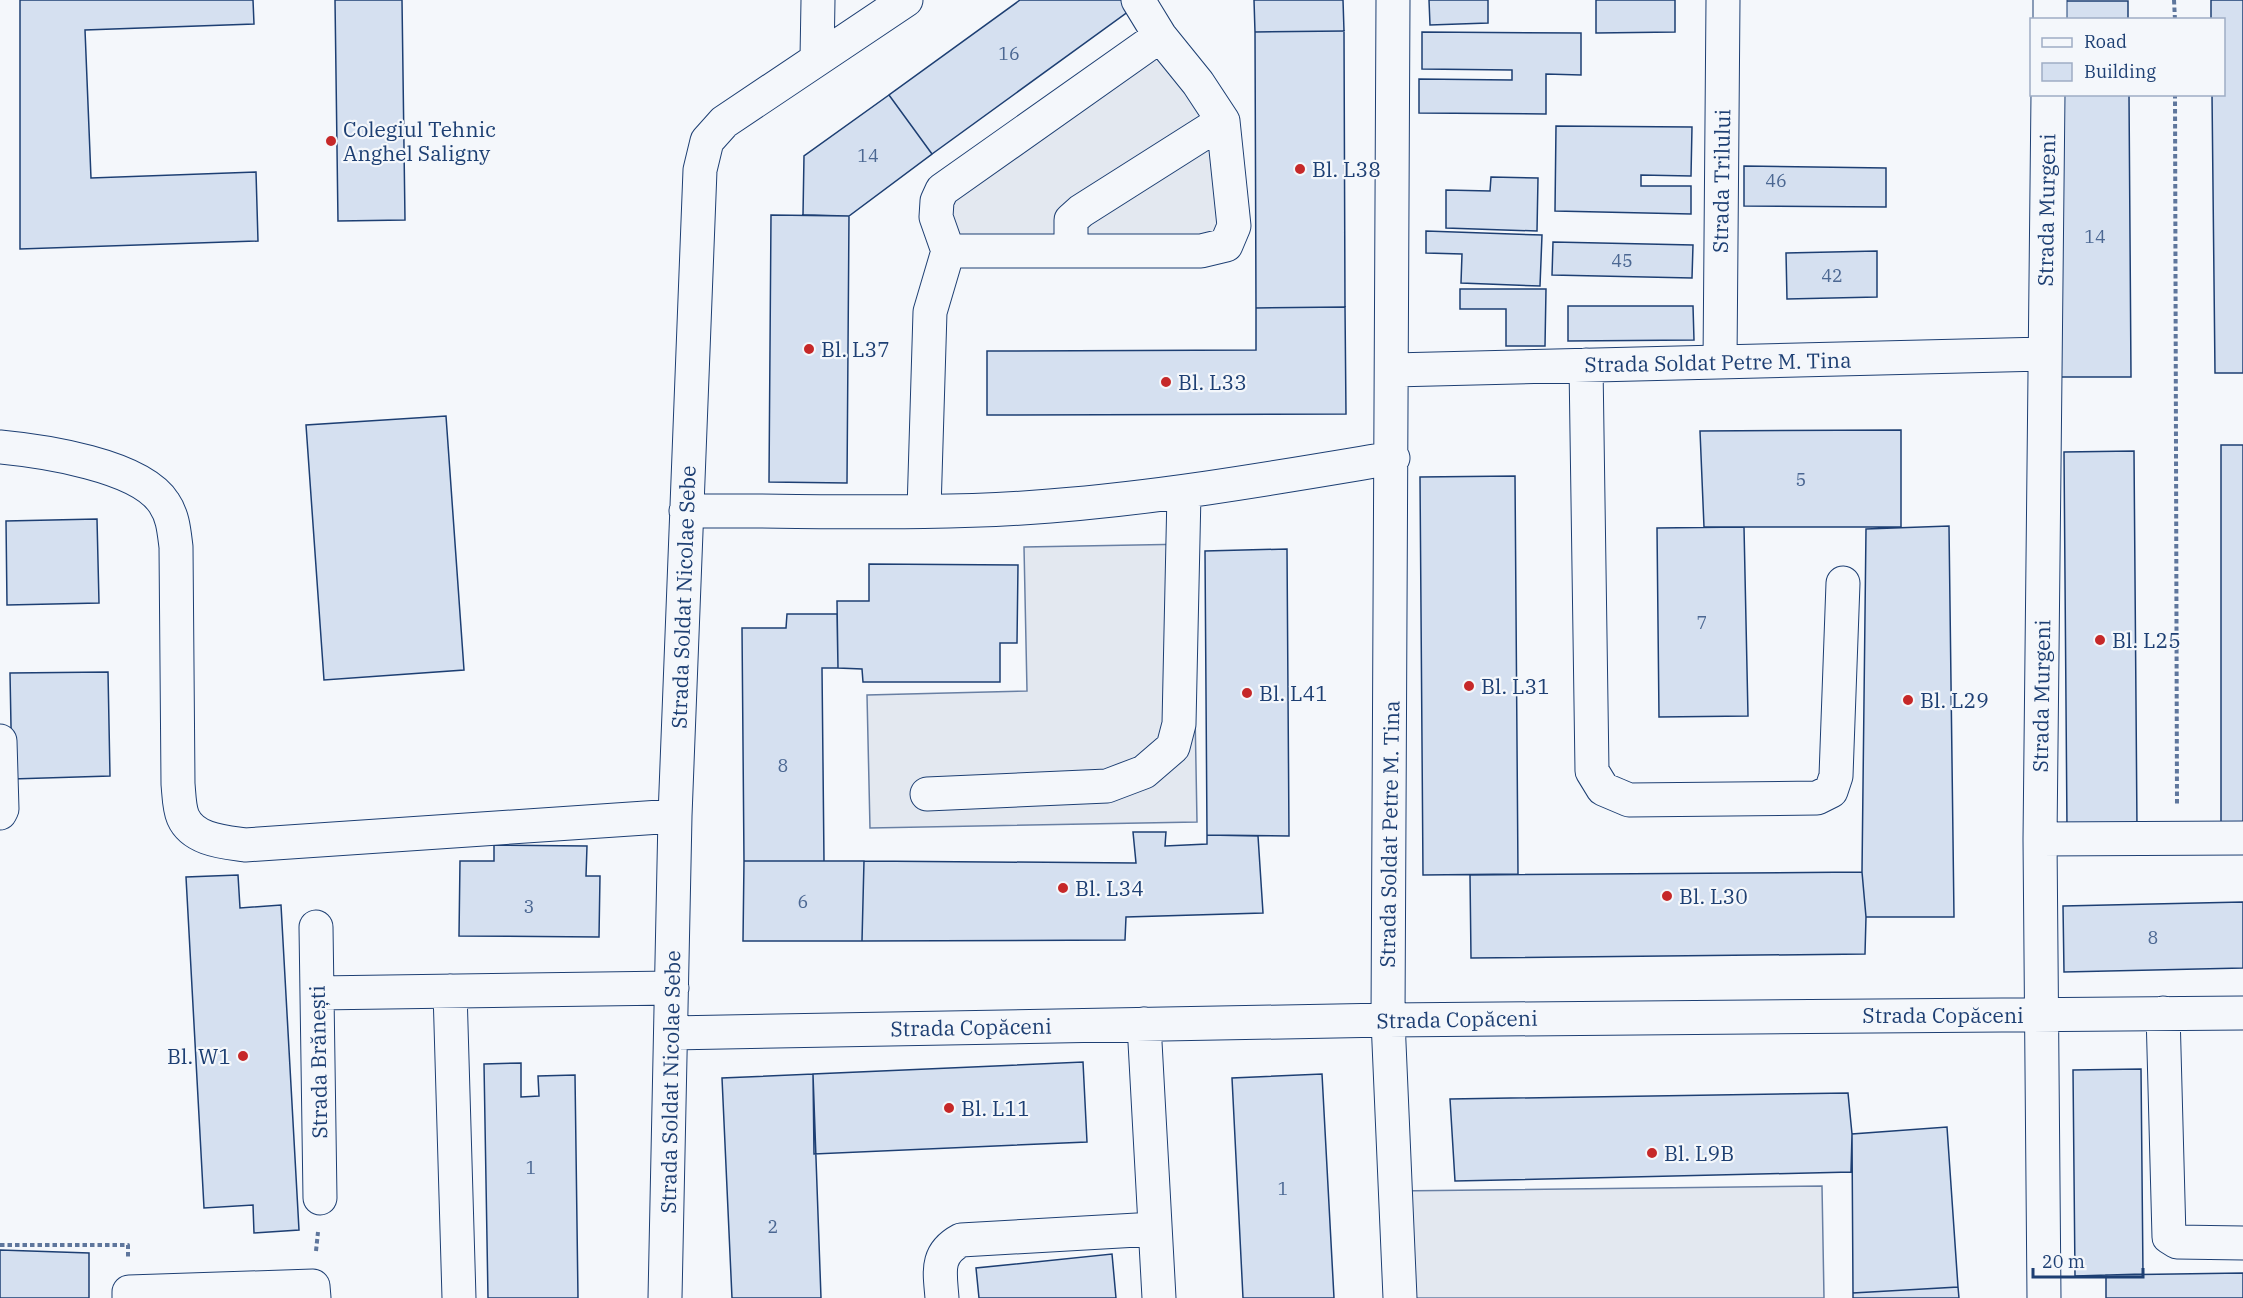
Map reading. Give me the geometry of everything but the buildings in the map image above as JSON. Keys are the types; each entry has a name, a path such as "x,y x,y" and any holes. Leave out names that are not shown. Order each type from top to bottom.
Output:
{"street":[{"path":"817,58 818,0"},
{"name":"Strada Soldat Nicolae Sebe","path":"665,1298 675,816 700,170 707,141 724,122 906,0"},
{"path":"948,251 1201,251 1226,245 1234,226 1223,121 1198,83 1160,36 1138,0"},
{"name":"Strada Soldat Petre M. Tina","path":"1394,0 1388,1020 1400,1298"},
{"name":"Strada Trilului","path":"1720,362 1723,0"},
{"path":"2050,0 2050,18"},
{"path":"924,510 930,312 948,251 936,218 937,201 942,190 1160,36"},
{"name":"Strada Murgeni","path":"2044,1298 2040,839 2048,96"},
{"path":"1071,251 1071,220 1081,211 1223,121"},
{"name":"Strada Soldat Petre M. Tina","path":"1393,370 2044,354"},
{"path":"1586,365 1592,771 1603,789 1629,800 1817,798 1831,791 1836,776 1843,584"},
{"path":"0,447 44,451 140,480 163,501 173,522 176,547 178,784 183,818 197,833 216,841 245,845 675,816"},
{"path":"686,511 924,510 1048,506 1184,493 1393,458"},
{"path":"927,794 1107,786 1144,772 1173,747 1179,724 1184,493"},
{"path":"0,741 2,809 0,813"},
{"path":"2040,839 2243,838"},
{"name":"Strada Brănești","path":"316,927 320,1198"},
{"path":"317,993 672,988"},
{"path":"450,991 459,1298"},
{"path":"2163,1013 2169,1237 2177,1242 2243,1243"},
{"name":"Strada Copăceni","path":"671,1033 1388,1020 2243,1013"},
{"path":"1144,1024 1159,1298"},
{"path":"942,1298 940,1264 948,1247 961,1240 1155,1229"},
{"path":"129,1295 314,1292"}],"path":[{"path":"2175,0 2175,18"},
{"path":"2175,96 2177,838"},
{"path":"314,1292 320,1198"},
{"path":"0,1245 128,1245 129,1295"}],"shaded area":[{"path":"1158,42 1217,121 1220,243 951,247 945,194"},
{"path":"1192,544 1197,822 870,828 867,695 1027,691 1024,547"},
{"path":"1822,1186 1824,1298 1400,1298 1393,1191"}],"place":[{"name":"Colegiul Tehnic Anghel Saligny","path":"331,141"},
{"name":"Bl. L38","path":"1300,169"},
{"name":"Bl. L37","path":"809,349"},
{"name":"Bl. L33","path":"1166,382"},
{"name":"Bl. L25","path":"2100,640"},
{"name":"Bl. L31","path":"1469,686"},
{"name":"Bl. L41","path":"1247,693"},
{"name":"Bl. L29","path":"1908,700"},
{"name":"Bl. L34","path":"1063,888"},
{"name":"Bl. L30","path":"1667,896"},
{"name":"Bl. W1","path":"243,1056"},
{"name":"Bl. L11","path":"949,1108"},
{"name":"Bl. L9B","path":"1652,1153"}]}
